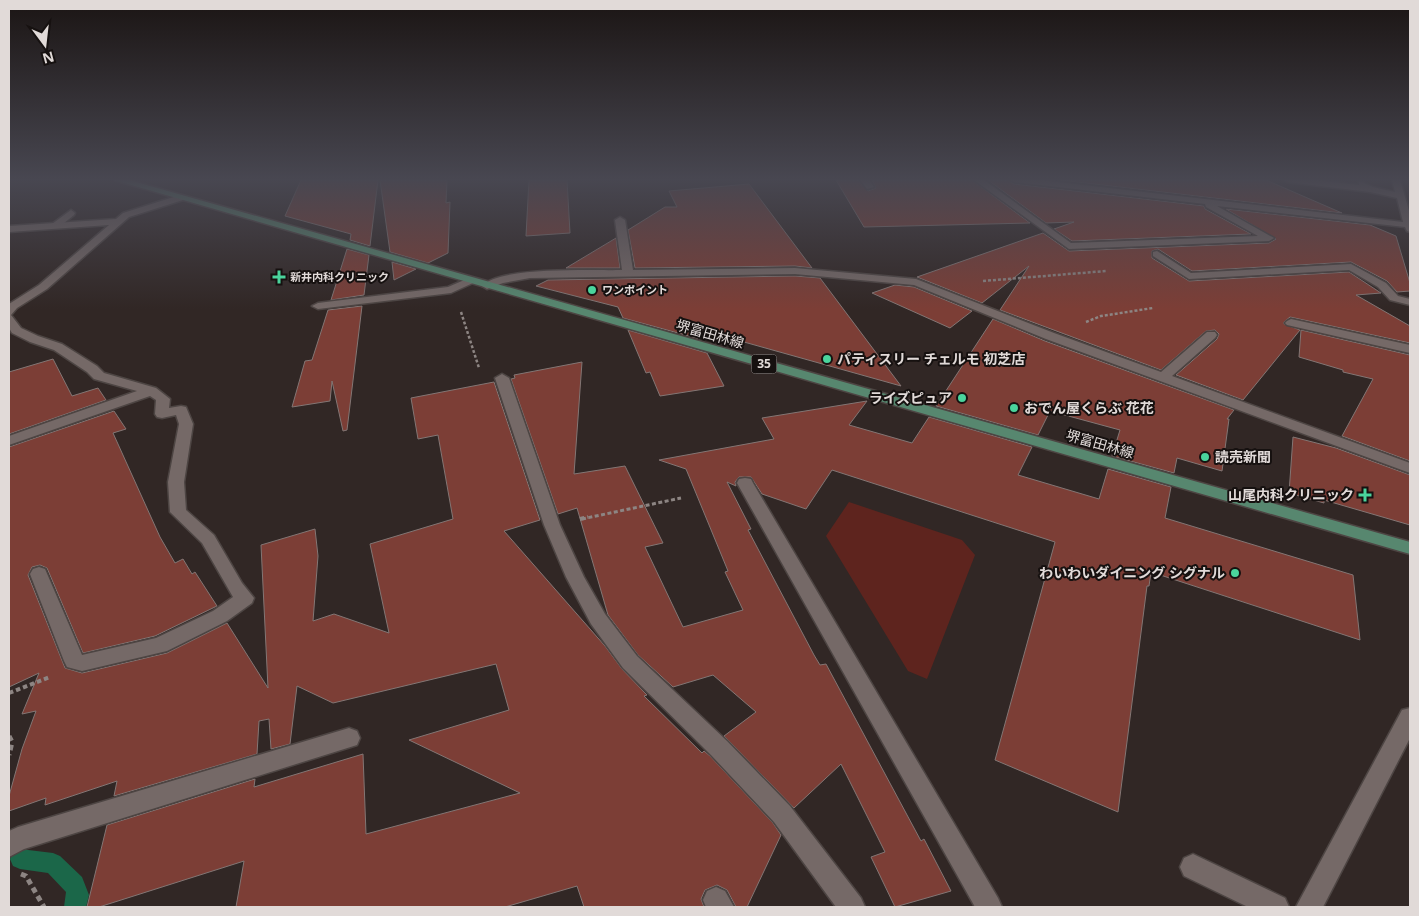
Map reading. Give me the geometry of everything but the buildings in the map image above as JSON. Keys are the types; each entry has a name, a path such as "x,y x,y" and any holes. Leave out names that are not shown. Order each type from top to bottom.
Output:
{"main road":[{"name":"堺富田林線","path":"266,223 1410,548"}],"street":[{"path":"55,226 59,223"},
{"path":"9,229 105,223"},
{"path":"9,312 13,306 43,287 116,223"},
{"path":"620,223 628,273"},
{"path":"1037,223 1069,246 1269,238 1241,223"},
{"path":"1383,223 1410,226"},
{"path":"1157,254 1190,276 1351,267 1382,285 1394,298 1410,302"},
{"path":"487,286 500,280 530,275 795,270 916,282 1050,336 1410,468"},
{"path":"318,306 451,290 468,281"},
{"path":"9,318 12,331 34,340 58,346 92,369 99,376 151,391 164,399 162,414 181,410 186,424 176,482 178,512 208,539 236,588 245,598 220,616 160,645 82,663 74,661 39,574"},
{"path":"1291,323 1410,350"},
{"path":"1162,378 1211,334"},
{"path":"502,378 552,525 575,577 598,619 630,662 719,748 782,814 852,907"},
{"path":"9,441 151,391"},
{"path":"745,483 989,907"},
{"path":"1309,907 1410,717"},
{"path":"9,845 18,839 349,738"},
{"path":"1193,867 1276,907"}],"path":[{"path":"933,288 954,284 1111,271"},
{"path":"451,290 457,298 480,370 485,374 502,378"},
{"path":"1050,336 1101,316 1153,308"},
{"path":"552,525 681,498"},
{"path":"9,693 82,663"},
{"path":"9,736 12,742 9,755"},
{"path":"17,872 26,876 44,907"}],"shaded area":[{"path":"849,502 962,540 975,555 927,679 908,671 826,536"}],"waterway":[{"path":"20,859 53,863 74,885 78,895 75,907"}],"place":[{"name":"新井内科クリニック","path":"279,277"},
{"name":"ワンポイント","path":"592,290"},
{"name":"パティスリー チェルモ 初芝店","path":"827,359"},
{"name":"ライズピュア","path":"962,398"},
{"name":"おでん屋くらぶ 花花","path":"1014,408"},
{"name":"読売新聞","path":"1205,457"},
{"name":"山尾内科クリニック","path":"1365,495"},
{"name":"わいわいダイニング シグナル","path":"1235,573"}]}
